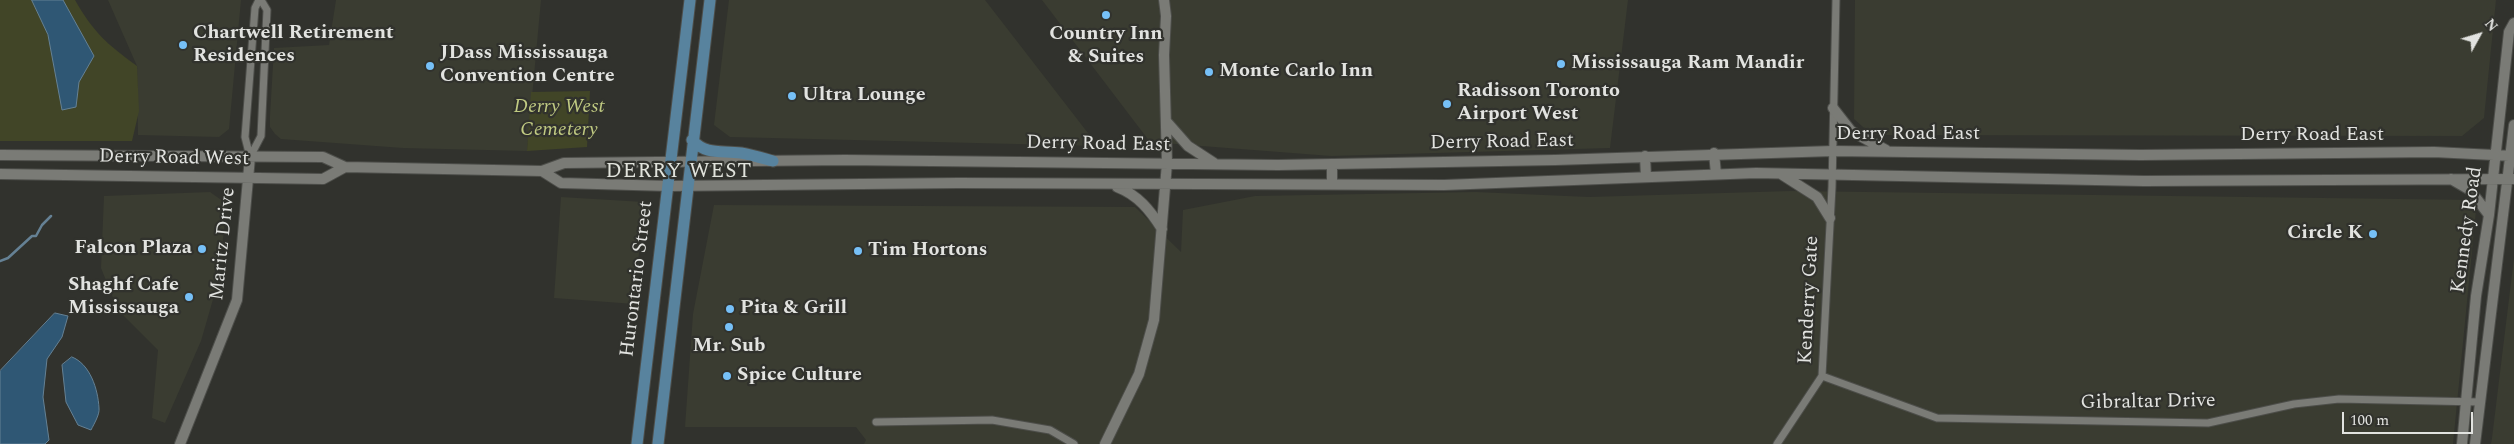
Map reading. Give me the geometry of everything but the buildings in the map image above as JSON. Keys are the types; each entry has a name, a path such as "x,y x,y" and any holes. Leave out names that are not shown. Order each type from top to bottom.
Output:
{"main road":[{"name":"Hurontario Street","path":"637,444 690,0"},
{"name":"Hurontario Street","path":"658,444 692,140 710,0"},
{"path":"1105,444 1139,374 1154,320 1167,163 1166,16 1164,0"},
{"name":"Kennedy Road","path":"2462,444 2476,296 2489,215 2509,32 2514,23"},
{"path":"1833,108 1851,130 1889,152"},
{"path":"1166,121 1188,146 1215,164"},
{"name":"Kennedy Road","path":"2475,444 2511,178 2514,125"},
{"path":"692,140 698,146 710,152 739,153 773,161"},
{"name":"Derry Road East","path":"671,163 773,161 1278,165 1833,151 2141,155 2434,152 2512,156"},
{"path":"1714,153 1716,174"},
{"name":"Derry Road West","path":"0,155 323,157 345,167 542,171 564,163 671,163"},
{"path":"1645,156 1646,177"},
{"name":"Maritz Drive","path":"180,444 237,300 250,157"},
{"path":"1332,164 1332,184"},
{"path":"1278,165 1278,184"},
{"name":"Derry Road West","path":"0,174 323,179 345,167"},
{"name":"Derry Road West","path":"542,171 561,183 688,185"},
{"name":"Derry Road East","path":"688,185 958,183 1444,185 1716,174 1833,174 2144,181 2511,178"},
{"path":"1780,174 1817,197 1830,218"},
{"path":"2450,178 2470,190 2489,215"},
{"path":"1111,184 1138,198 1152,212 1162,229"}],"street":[{"path":"260,0 267,10 261,136 250,157 246,137 255,8 260,0"},
{"name":"Kenderry Gate","path":"1777,444 1822,376 1833,174 1836,0"},
{"name":"Gibraltar Drive","path":"1822,376 1937,418 2208,423 2279,407 2339,399 2480,402"},
{"path":"876,422 992,420 1050,430 1074,444"}],"shaded area":[{"path":"108,0 241,0 229,129 219,137 138,135 137,66"},
{"path":"336,0 541,0 527,151 403,148 281,139 270,127 274,48 329,45"},
{"path":"729,0 985,0 1098,146 730,137 714,125"},
{"path":"1042,0 1628,0 1610,148 1331,156 1150,142"},
{"path":"1855,0 2496,0 2484,118 2462,136 1872,135 1854,119"},
{"path":"1791,191 2477,200 2453,444 864,444 866,440 856,427 685,427 693,314 714,205 1135,207 1181,252 1183,210 1255,196 1476,192 1589,197"},
{"path":"210,192 227,204 218,282 201,341 165,423 152,418 158,350 118,310 101,268 104,196"},
{"path":"561,197 644,202 634,304 554,298"},
{"path":"2514,258 2514,444 2491,444 2492,438"}],"green space":[{"path":"0,0 75,0 95,30 117,51 137,66 139,111 132,141 0,141"},
{"name":"Derry West Cemetery","path":"590,91 587,147 527,151 531,92"}],"water":[{"path":"32,0 63,0 94,56 79,82 76,107 62,110 48,35"},
{"path":"55,313 68,316 62,337 47,359 43,397 49,440 45,444 0,444 0,371"},
{"path":"72,357 84,365 95,385 99,410 91,430 78,425 66,402 62,365"}],"waterway":[{"path":"0,261 8,258 32,236 36,236 42,225 51,216"}],"place":[{"name":"Country Inn & Suites","path":"1106,15"},
{"name":"Chartwell Retirement Residences","path":"183,45"},
{"name":"Mississauga Ram Mandir","path":"1561,64"},
{"name":"JDass Mississauga Convention Centre","path":"430,66"},
{"name":"Monte Carlo Inn","path":"1209,72"},
{"name":"Ultra Lounge","path":"792,96"},
{"name":"Radisson Toronto Airport West","path":"1447,104"},
{"name":"Circle K","path":"2373,234"},
{"name":"Falcon Plaza","path":"202,249"},
{"name":"Tim Hortons","path":"858,251"},
{"name":"Shaghf Cafe Mississauga","path":"189,297"},
{"name":"Pita & Grill","path":"730,309"},
{"name":"Mr. Sub","path":"729,327"},
{"name":"Spice Culture","path":"727,376"}],"district":[{"name":"DERRY WEST","path":"679,173"}]}
